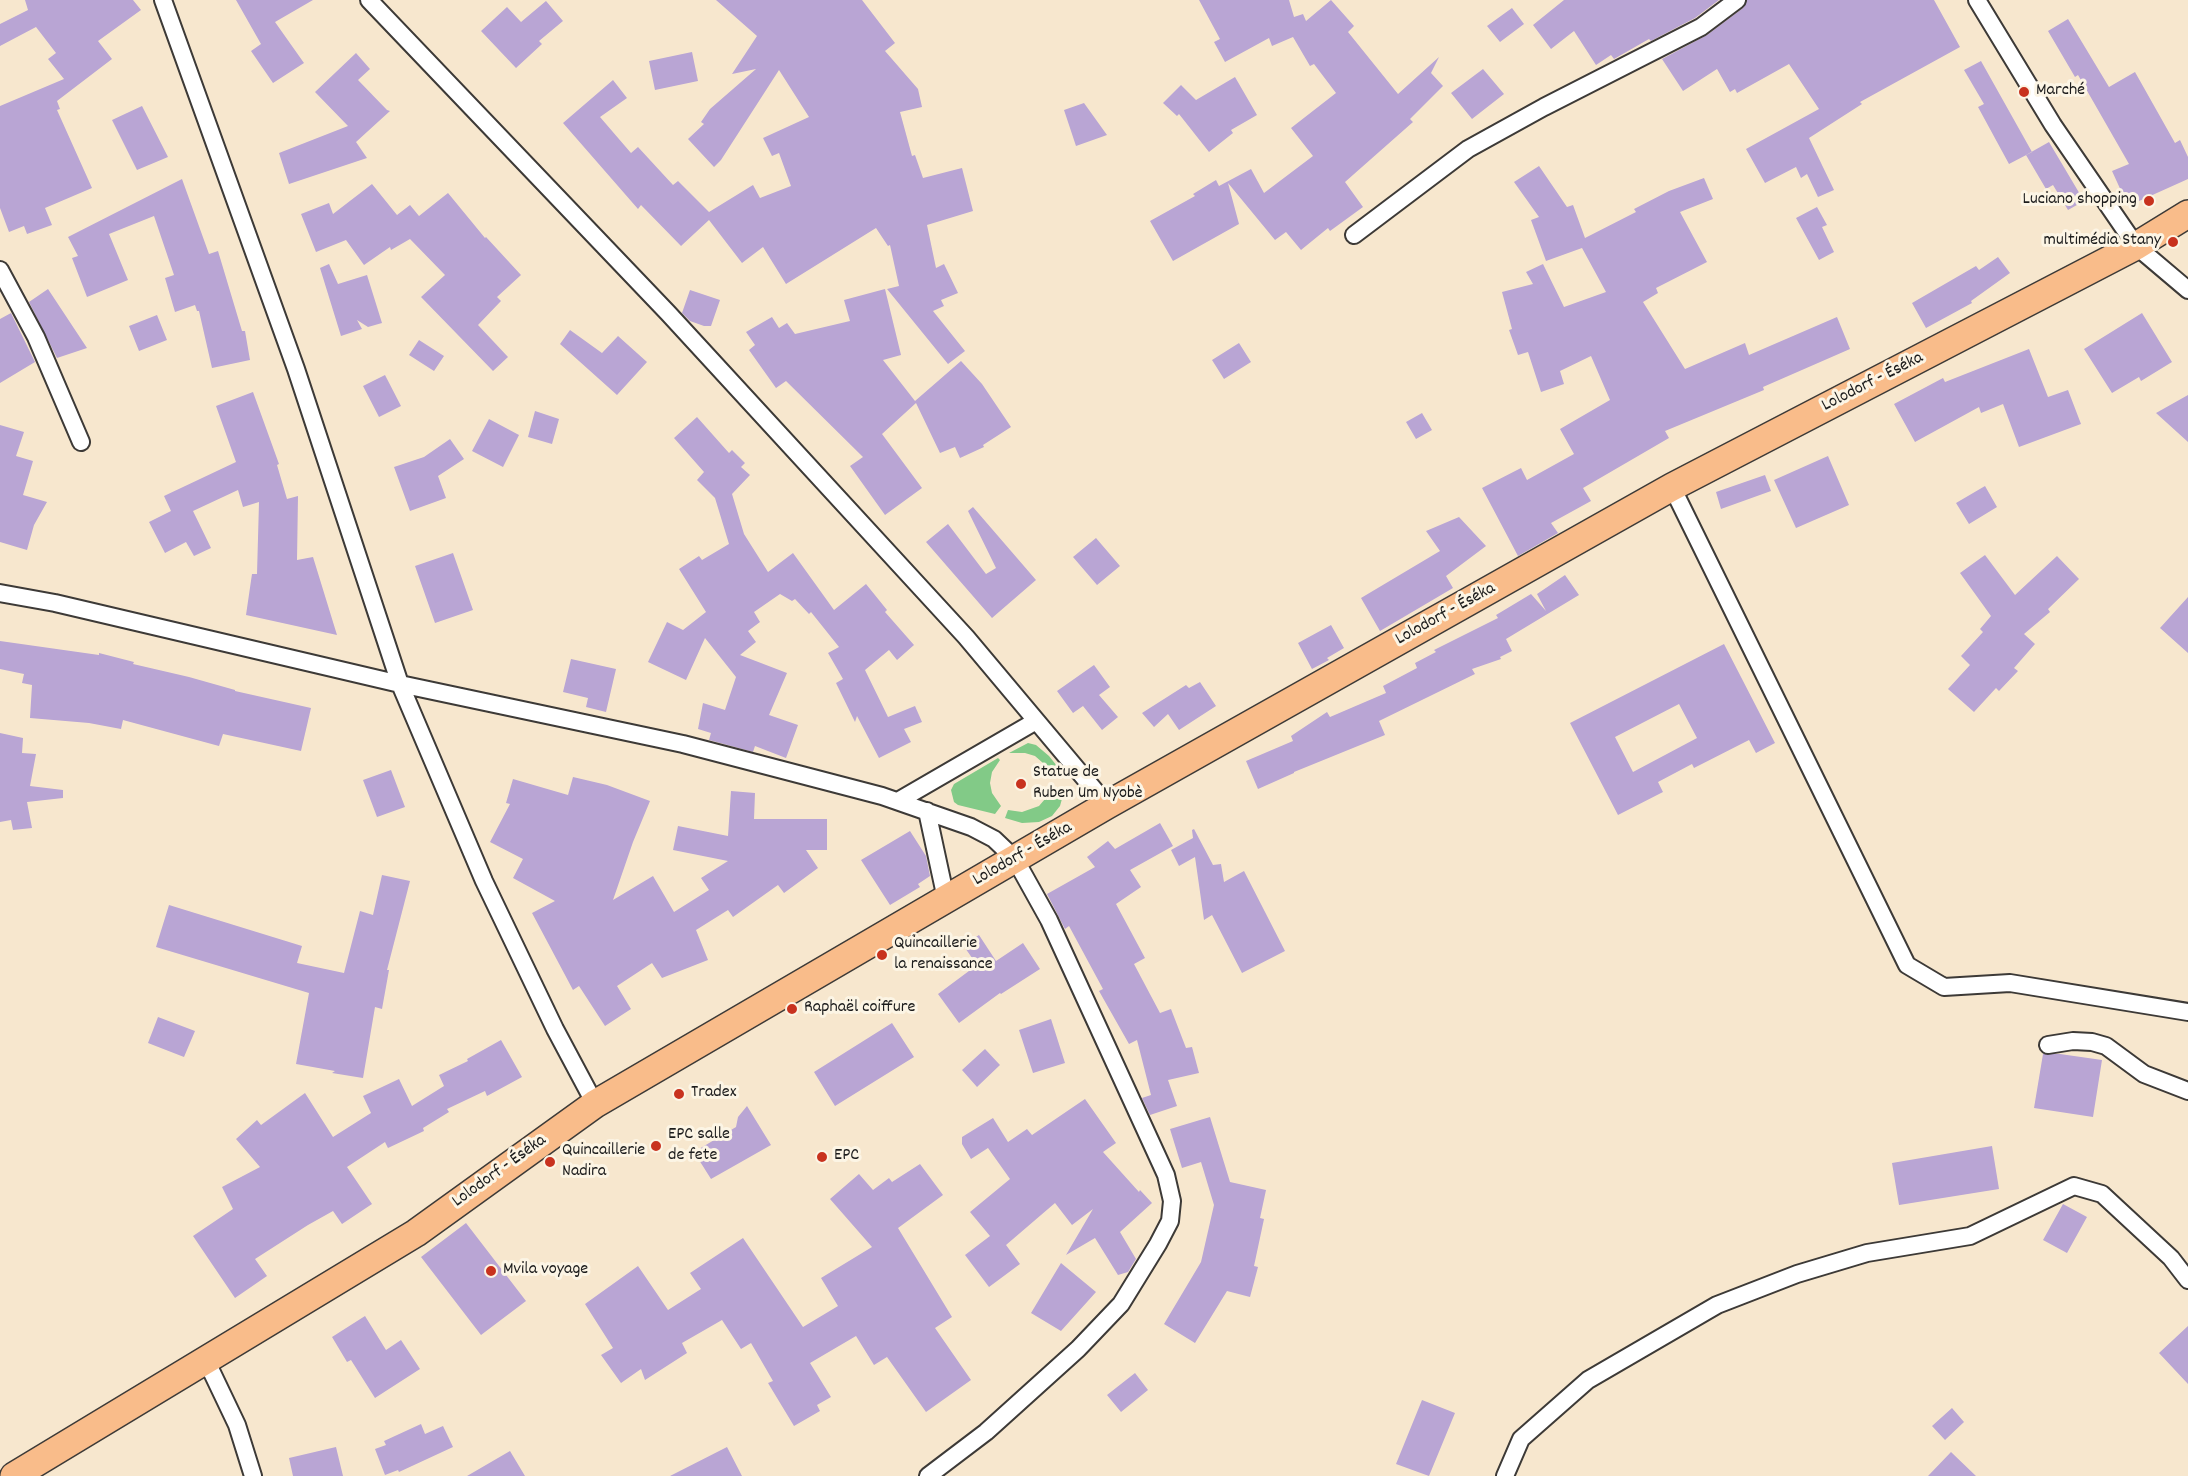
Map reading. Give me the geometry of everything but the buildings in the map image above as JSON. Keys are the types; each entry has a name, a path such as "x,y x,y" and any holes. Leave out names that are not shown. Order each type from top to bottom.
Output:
{"main road":[{"name":"Lolodorf - Éséka","path":"14,1476 416,1233 595,1104 1107,805 1672,488 2136,246 2188,214"}],"street":[{"path":"163,0 303,391 400,684 484,881 555,1029 595,1104"},
{"path":"369,0 668,313 966,638 1107,805"},
{"path":"1354,235 1468,149 1554,101 1701,27 1737,0"},
{"path":"1977,0 2053,125 2136,246 2188,290"},
{"path":"0,270 36,337 81,442"},
{"path":"1672,488 1907,965 1944,987 2010,983 2188,1012"},
{"path":"0,592 400,684 683,744 898,801 927,811 971,827 994,839 1015,859 1049,920 1167,1175 1172,1201 1170,1221 1121,1304 1093,1334 986,1432 928,1476"},
{"path":"898,801 1036,721"},
{"path":"927,811 946,899"},
{"path":"2048,1045 2073,1041 2092,1042 2106,1046 2144,1074 2188,1091"},
{"path":"1505,1476 1521,1439 1588,1380 1717,1305 1797,1274 1867,1253 1970,1236 2074,1186 2102,1194 2171,1258 2188,1280"},
{"path":"206,1360 237,1425 253,1476"}],"green space":[{"path":"1028,743 1036,745 1049,756 1057,766 1061,777 1050,778 1043,763 1035,756 1025,753 1009,753"},
{"path":"998,758 1000,760 992,772 990,783 992,793 1001,806 995,814 954,802 951,790 954,784"},
{"path":"1050,787 1065,788 1060,806 1052,816 1039,822 1022,823 1005,818 1008,810 1022,812 1039,806"}],"place":[{"name":"Marché","path":"2024,92"},
{"name":"Luciano shopping","path":"2149,201"},
{"name":"multimédia Stany","path":"2173,242"},
{"name":"Statue de Ruben Um Nyobè","path":"1021,784"},
{"name":"Quincaillerie la renaissance","path":"882,955"},
{"name":"Raphaël coiffure","path":"792,1009"},
{"name":"Tradex","path":"679,1094"},
{"name":"EPC salle de fete","path":"656,1146"},
{"name":"EPC","path":"822,1157"},
{"name":"Quincaillerie Nadira","path":"550,1162"},
{"name":"Mvila voyage","path":"491,1271"}]}
